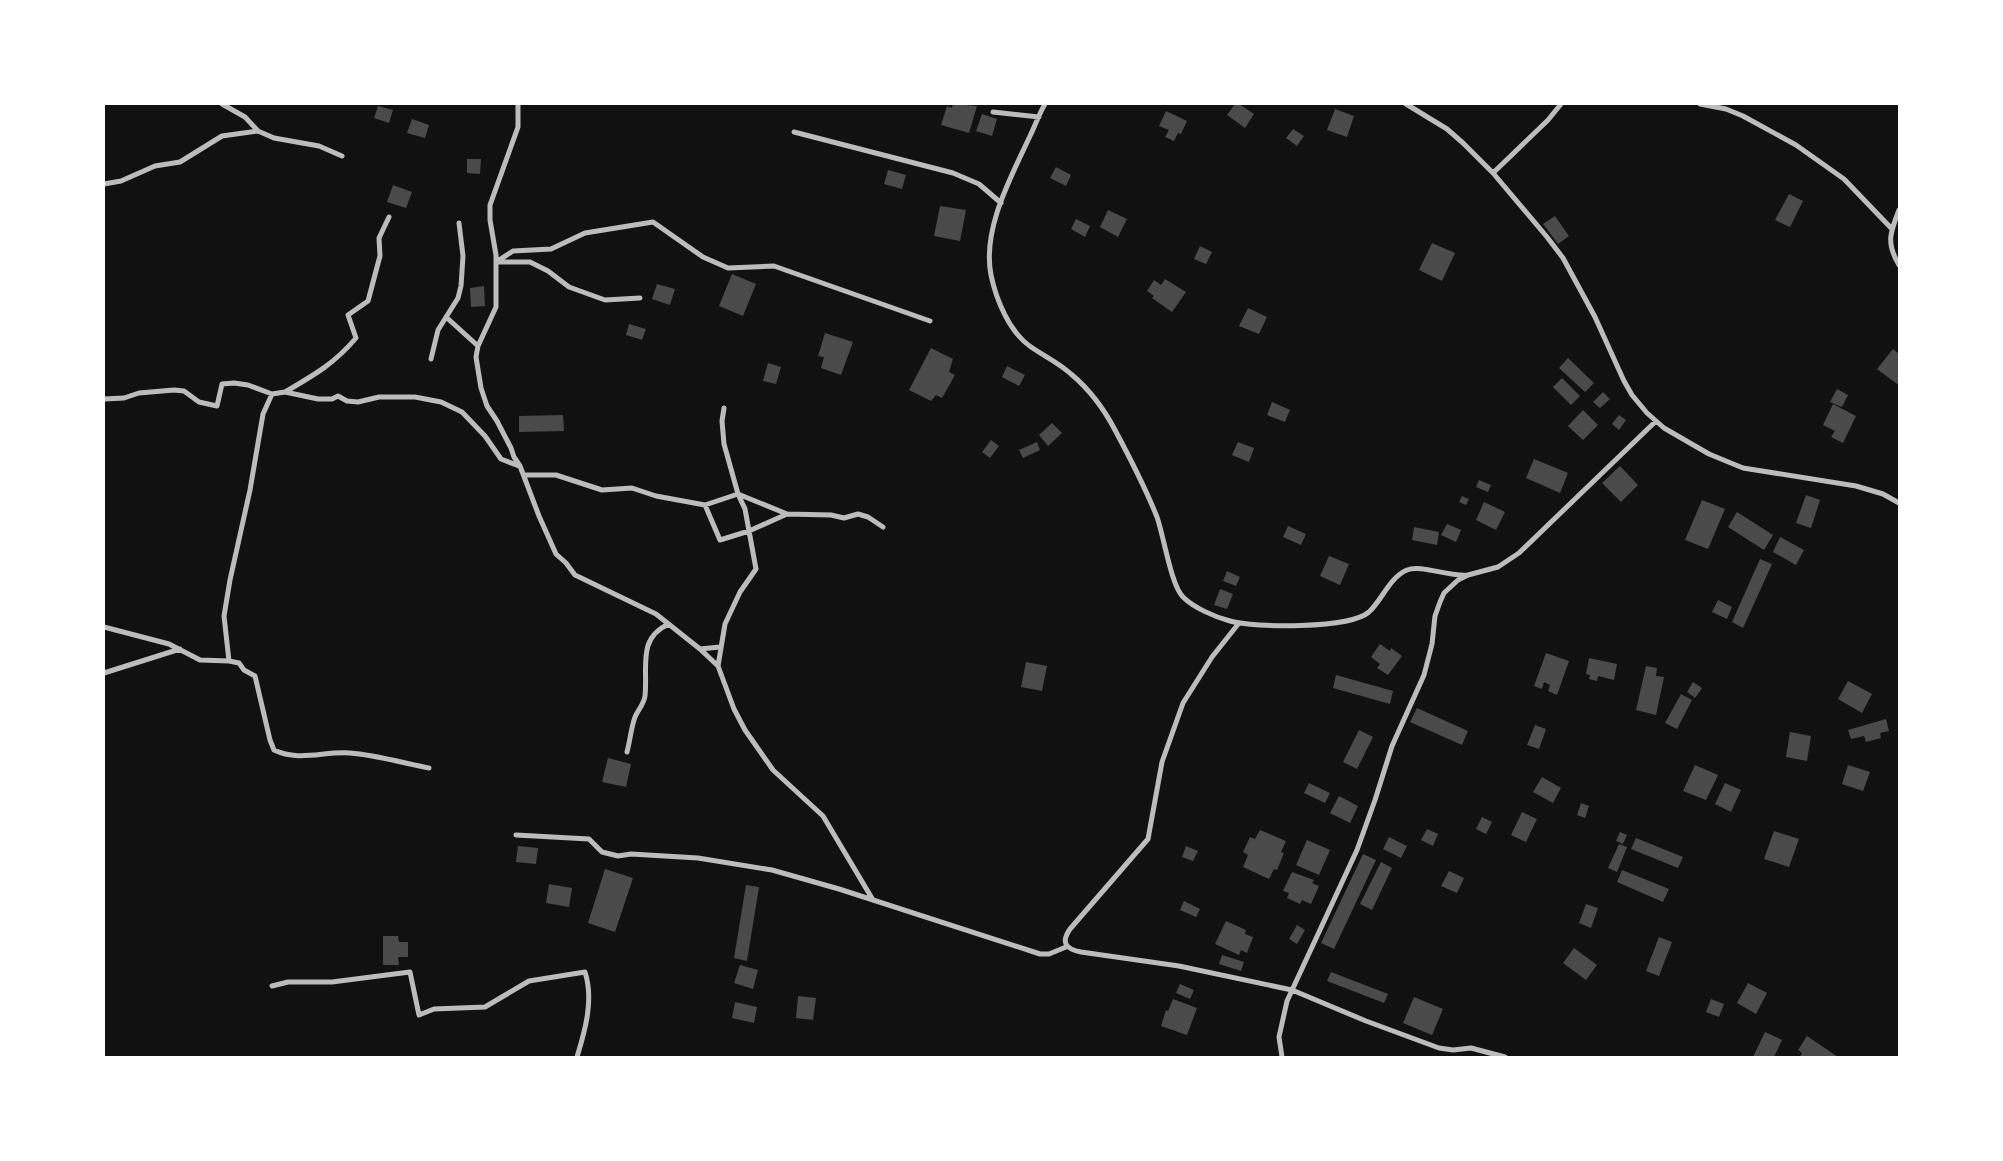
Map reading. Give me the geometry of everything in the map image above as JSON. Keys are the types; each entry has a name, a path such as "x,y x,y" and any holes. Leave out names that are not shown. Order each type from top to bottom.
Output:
{"street":[{"path":"222,104 245,117 258,131 274,138 319,146 342,156"},
{"path":"518,104 518,128 490,205 490,220 496,262 496,307 478,346 476,357 487,406 512,448 514,457 524,475 556,554 575,575 656,614 718,666 734,709 745,730 773,770 823,816 873,900"},
{"path":"1044,104 1001,203 991,238 990,272 996,293 1012,327 1023,340 1076,378 1098,403 1114,428 1141,480 1157,518 1173,576 1182,596 1192,604 1239,623 1297,626 1357,619 1369,612 1398,576 1410,569 1425,569 1458,576 1498,567 1519,553 1656,421"},
{"path":"1406,104 1447,129 1463,143 1493,174 1563,258 1595,317 1624,381 1637,402 1656,421 1709,454 1743,468 1856,486 1899,501"},
{"path":"1493,174 1548,120 1561,104"},
{"path":"1700,104 1743,116 1796,145 1844,179 1892,229"},
{"path":"993,112 1039,116"},
{"path":"104,184 121,180 155,166 180,162 222,136 258,131"},
{"path":"794,132 953,173 979,184 1001,203"},
{"path":"1899,210 1890,235 1891,248 1899,265"},
{"path":"285,392 334,361 356,338 348,316 368,301 380,256 379,238 389,217"},
{"path":"496,262 513,251 551,249 584,233 653,222 703,257 728,268 774,266 930,322"},
{"path":"431,359 438,330 458,298 461,286 463,256 459,223"},
{"path":"496,262 530,262 548,271 569,287 605,300 640,298"},
{"path":"446,317 478,346"},
{"path":"104,399 124,398 139,393 174,390 184,391 199,402 217,406 222,384 234,383 248,385 272,394 285,392 318,399 332,399 338,396 348,401 358,402 379,397 415,397 441,402 462,412 486,436 501,459 520,466"},
{"path":"229,660 224,616 250,490 263,414 272,394"},
{"path":"718,666 725,624 740,592 756,569 745,509 738,494 724,444 722,421 724,408"},
{"path":"524,475 556,475 602,490 632,488 656,496 705,505 738,494 787,514 831,515 844,518 858,514 868,517 883,527"},
{"path":"705,505 720,540 749,531 787,514"},
{"path":"1282,1057 1279,1044 1279,1028 1292,990 1357,850 1376,800 1392,746 1424,675 1432,644 1435,616 1440,602 1451,586 1468,575"},
{"path":"1066,947 1065,938 1070,928 1148,839 1162,762 1180,709 1202,672 1239,623"},
{"path":"627,752 636,717 645,697 645,675 649,639 657,629 669,624"},
{"path":"104,627 169,644 200,660 229,660 239,663 244,670 255,676 274,750 287,755 309,756 350,753 429,768"},
{"path":"700,649 720,647"},
{"path":"104,673 180,649"},
{"path":"516,835 589,839 602,852 618,856 631,854 698,858 748,865 805,879 1040,954 1049,954 1066,947 1081,952 1179,966 1292,990 1366,1022 1439,1048 1453,1050 1471,1048 1505,1057"},
{"path":"272,986 288,982 332,982 410,972 419,1015 434,1008 485,1007 529,981 585,972 588,980 588,1018 577,1057"}],"building":[{"path":"953,104 977,106 969,133 941,125 947,106 952,108"},
{"path":"1235,104 1239,104 1254,114 1245,128 1227,115"},
{"path":"378,106 393,110 389,123 374,118"},
{"path":"1335,109 1354,116 1347,137 1327,130"},
{"path":"1166,111 1187,121 1181,134 1178,133 1174,141 1165,137 1169,130 1159,126"},
{"path":"982,114 997,119 992,136 976,131"},
{"path":"412,119 429,125 425,138 407,133"},
{"path":"1293,129 1304,136 1297,146 1286,138"},
{"path":"467,159 481,159 480,174 467,173"},
{"path":"1056,167 1071,175 1066,186 1050,178"},
{"path":"888,170 906,175 902,189 884,184"},
{"path":"393,185 412,192 406,208 387,202"},
{"path":"1789,194 1803,201 1790,227 1775,220"},
{"path":"940,206 966,210 960,241 934,236"},
{"path":"1108,210 1127,219 1118,237 1100,227"},
{"path":"1555,216 1569,236 1558,244 1543,224"},
{"path":"1076,219 1090,226 1085,237 1071,229"},
{"path":"1432,243 1455,253 1442,281 1419,270"},
{"path":"1200,246 1212,252 1206,264 1194,259"},
{"path":"732,274 756,284 743,316 719,306"},
{"path":"1165,279 1186,292 1172,312 1152,298 1154,296 1147,291 1154,280 1161,285"},
{"path":"657,284 675,289 670,305 652,299"},
{"path":"484,286 485,306 471,307 470,288"},
{"path":"1248,308 1267,317 1259,334 1239,326"},
{"path":"629,324 646,329 642,340 626,335"},
{"path":"825,333 853,342 841,375 821,368 824,357 818,356"},
{"path":"931,348 953,359 949,372 955,375 942,398 936,395 931,401 909,390"},
{"path":"1893,349 1899,354 1899,382 1897,384 1877,369"},
{"path":"1568,358 1594,383 1585,392 1559,368"},
{"path":"768,363 781,367 776,384 763,381"},
{"path":"1007,366 1025,375 1019,386 1002,377"},
{"path":"1562,378 1580,396 1571,405 1553,387"},
{"path":"1837,389 1848,395 1842,407 1830,402"},
{"path":"1603,392 1610,399 1600,408 1593,402"},
{"path":"1272,402 1290,410 1285,422 1267,415"},
{"path":"1833,404 1856,416 1843,443 1831,437 1835,431 1823,425"},
{"path":"1583,410 1598,425 1583,440 1568,426"},
{"path":"563,415 564,431 519,432 519,416"},
{"path":"1619,415 1626,420 1619,430 1612,424"},
{"path":"1052,423 1062,433 1048,446 1039,435"},
{"path":"991,440 999,446 990,458 982,452"},
{"path":"1037,442 1040,450 1023,458 1019,450"},
{"path":"1238,442 1254,448 1249,462 1232,455"},
{"path":"1534,459 1568,473 1560,493 1526,478"},
{"path":"1620,466 1638,485 1621,502 1602,483"},
{"path":"1479,480 1491,485 1488,492 1476,487"},
{"path":"1806,495 1820,500 1811,528 1796,523"},
{"path":"1462,496 1469,499 1466,505 1459,502"},
{"path":"1702,500 1725,509 1708,549 1685,540"},
{"path":"1484,502 1505,512 1496,530 1476,520"},
{"path":"1737,512 1773,535 1764,550 1728,527"},
{"path":"1447,524 1461,530 1456,542 1441,535"},
{"path":"1288,526 1306,534 1301,545 1283,537"},
{"path":"1414,527 1439,532 1437,545 1412,540"},
{"path":"1780,537 1804,550 1796,565 1773,552"},
{"path":"1329,556 1349,564 1340,585 1320,576"},
{"path":"1760,559 1772,564 1743,628 1732,622"},
{"path":"1227,571 1240,577 1236,586 1223,581"},
{"path":"1220,589 1233,594 1227,609 1214,605"},
{"path":"1718,600 1732,607 1727,619 1712,612"},
{"path":"1380,644 1390,651 1391,648 1402,656 1388,675 1377,668 1380,664 1371,657"},
{"path":"1546,653 1569,661 1557,695 1548,691 1550,685 1544,682 1542,689 1534,686"},
{"path":"1589,658 1617,664 1614,680 1598,676 1597,681 1589,679 1590,675 1586,674"},
{"path":"1026,662 1047,666 1042,691 1021,687"},
{"path":"1646,666 1657,668 1656,676 1664,677 1656,715 1636,710"},
{"path":"1336,675 1393,691 1390,704 1333,688"},
{"path":"1848,681 1872,694 1862,713 1838,699"},
{"path":"1693,682 1702,688 1695,698 1687,692"},
{"path":"1681,694 1692,700 1677,729 1665,723"},
{"path":"1417,708 1468,731 1462,745 1410,722"},
{"path":"1886,719 1889,731 1880,733 1881,738 1866,742 1864,736 1851,739 1848,730"},
{"path":"1535,725 1546,729 1539,749 1527,745"},
{"path":"1359,730 1373,737 1357,769 1343,762"},
{"path":"1790,732 1811,736 1807,761 1786,757"},
{"path":"608,758 631,764 626,787 602,782"},
{"path":"1695,765 1718,775 1706,800 1683,791"},
{"path":"1848,765 1870,772 1863,791 1842,784"},
{"path":"1542,777 1561,788 1553,803 1533,792"},
{"path":"1309,783 1330,793 1325,803 1304,793"},
{"path":"1725,783 1741,790 1731,812 1715,804"},
{"path":"1339,796 1358,806 1350,823 1330,813"},
{"path":"1581,803 1589,806 1585,818 1577,815"},
{"path":"1522,812 1537,819 1526,842 1511,835"},
{"path":"1482,817 1492,822 1486,834 1476,829"},
{"path":"1427,829 1438,834 1433,846 1421,840"},
{"path":"1260,830 1286,841 1281,852 1284,853 1277,870 1274,869 1269,879 1243,867 1248,855 1243,852 1250,837 1255,839"},
{"path":"1774,831 1799,839 1789,867 1764,859"},
{"path":"1620,832 1627,835 1623,844 1616,841"},
{"path":"1389,837 1407,846 1401,858 1383,849"},
{"path":"1636,838 1683,857 1678,868 1631,849"},
{"path":"1307,840 1330,850 1319,875 1296,865"},
{"path":"1619,844 1627,847 1617,872 1608,868"},
{"path":"518,846 538,848 536,864 516,862"},
{"path":"1186,846 1198,851 1193,861 1182,857"},
{"path":"1363,854 1376,860 1334,949 1321,943"},
{"path":"1381,862 1392,868 1372,910 1360,904"},
{"path":"605,869 633,878 615,932 588,923"},
{"path":"1622,870 1669,889 1663,902 1617,882"},
{"path":"1449,871 1464,878 1457,893 1441,886"},
{"path":"1292,872 1314,880 1312,883 1319,886 1311,904 1302,900 1300,904 1287,898 1289,893 1283,891"},
{"path":"549,884 572,888 569,907 546,903"},
{"path":"746,885 759,887 747,961 734,958"},
{"path":"1184,901 1200,909 1196,917 1180,910"},
{"path":"1586,904 1598,908 1591,928 1579,923"},
{"path":"1226,921 1246,930 1245,934 1253,937 1247,953 1241,950 1239,955 1215,944"},
{"path":"1297,925 1305,930 1297,944 1289,939"},
{"path":"383,936 398,936 399,942 408,942 408,957 398,957 399,965 383,965"},
{"path":"1659,937 1672,942 1659,976 1646,971"},
{"path":"1574,948 1597,965 1586,980 1563,963"},
{"path":"1222,955 1244,962 1241,971 1219,964"},
{"path":"740,965 758,970 753,989 734,983"},
{"path":"1331,972 1388,994 1384,1003 1327,981"},
{"path":"1748,983 1767,993 1756,1014 1737,1003"},
{"path":"1180,984 1194,990 1190,999 1176,993"},
{"path":"798,996 816,998 813,1020 796,1018"},
{"path":"1414,997 1443,1009 1432,1035 1403,1023"},
{"path":"1173,999 1197,1008 1187,1035 1161,1026 1166,1010 1168,1011"},
{"path":"1711,999 1724,1004 1719,1017 1706,1012"},
{"path":"735,1002 757,1007 754,1023 732,1018"},
{"path":"1765,1032 1782,1040 1774,1057 1753,1057"},
{"path":"1807,1036 1838,1057 1800,1057 1802,1053 1798,1050"}]}
